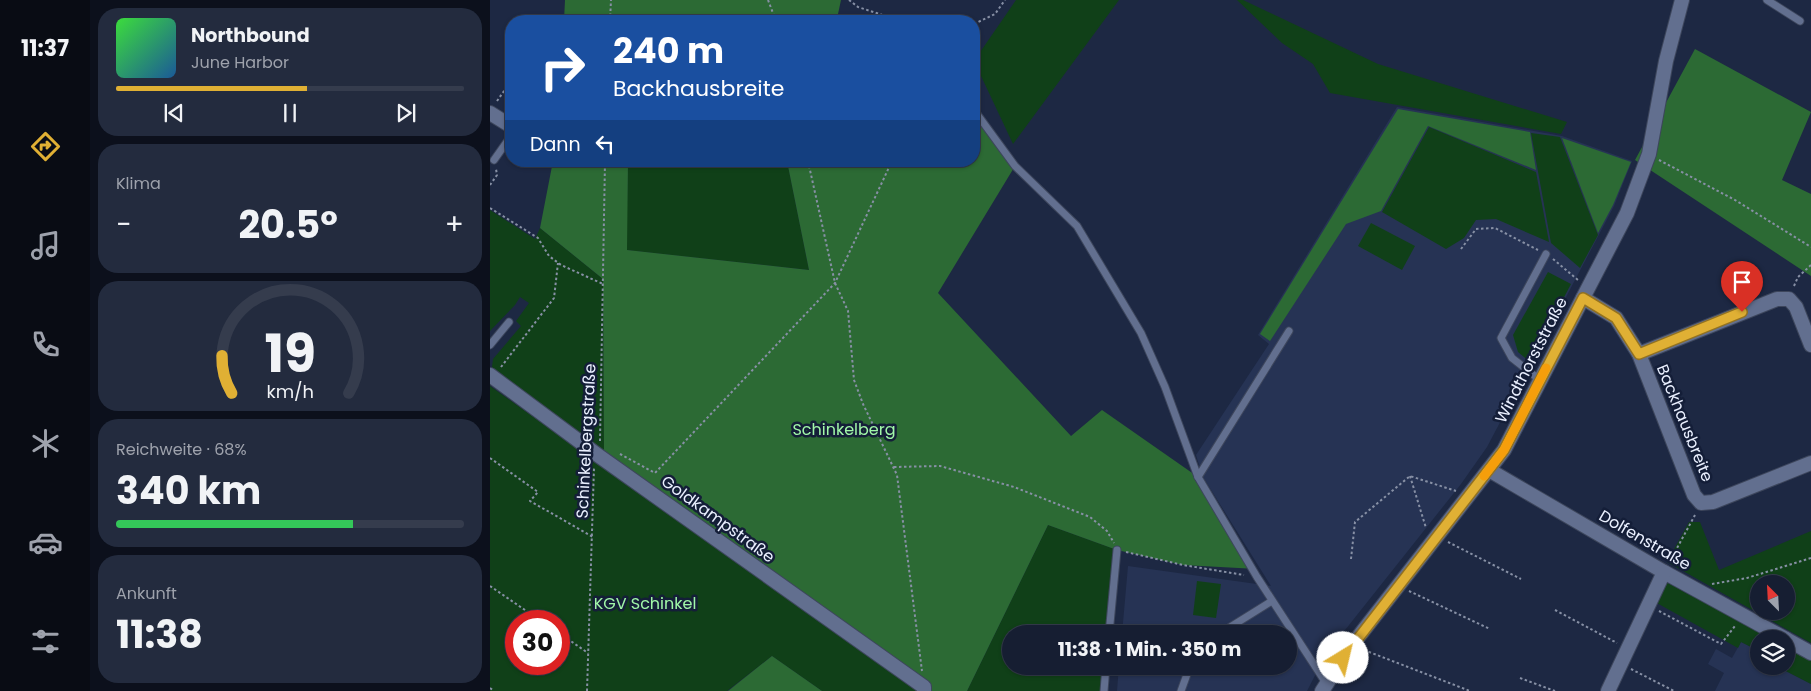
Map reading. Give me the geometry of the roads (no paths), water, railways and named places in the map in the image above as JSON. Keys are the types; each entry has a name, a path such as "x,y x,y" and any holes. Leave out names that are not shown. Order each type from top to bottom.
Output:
{"street":[{"name":"Windthorststraße","path":"1324,687 1352,645 1504,450 1627,213 1649,154 1666,61 1682,0"},
{"path":"493,108 505,120"},
{"name":"Backhausbreite","path":"1585,293 1616,318 1639,354 1694,495 1701,503 1712,502 1811,463"},
{"name":"Backhausbreite","path":"1639,354 1777,299 1788,299 1796,307 1811,345"},
{"name":"Goldkampstraße","path":"492,376 924,689"},
{"name":"Dolfenstraße","path":"1488,470 1664,572 1770,630"},
{"path":"1608,691 1664,572"},
{"name":"Dolfenstraße","path":"1795,644 1811,653"}],"lane":[{"path":"1767,0 1800,21"},
{"path":"980,118 1015,166 1077,226 1082,234 1141,333 1165,387 1198,477 1256,577 1324,687"},
{"path":"494,160 505,144"},
{"path":"1540,380 1512,358 1501,338 1546,254"},
{"path":"490,345 509,322"},
{"path":"1198,477 1289,331"},
{"path":"1110,625 1117,550"},
{"path":"1233,625 1272,601"},
{"path":"1104,691 1105,675"},
{"path":"1181,691 1187,675"}],"park label":[{"name":"Schinkelberg","path":"844,429"},
{"name":"KGV Schinkel","path":"645,603"}]}
